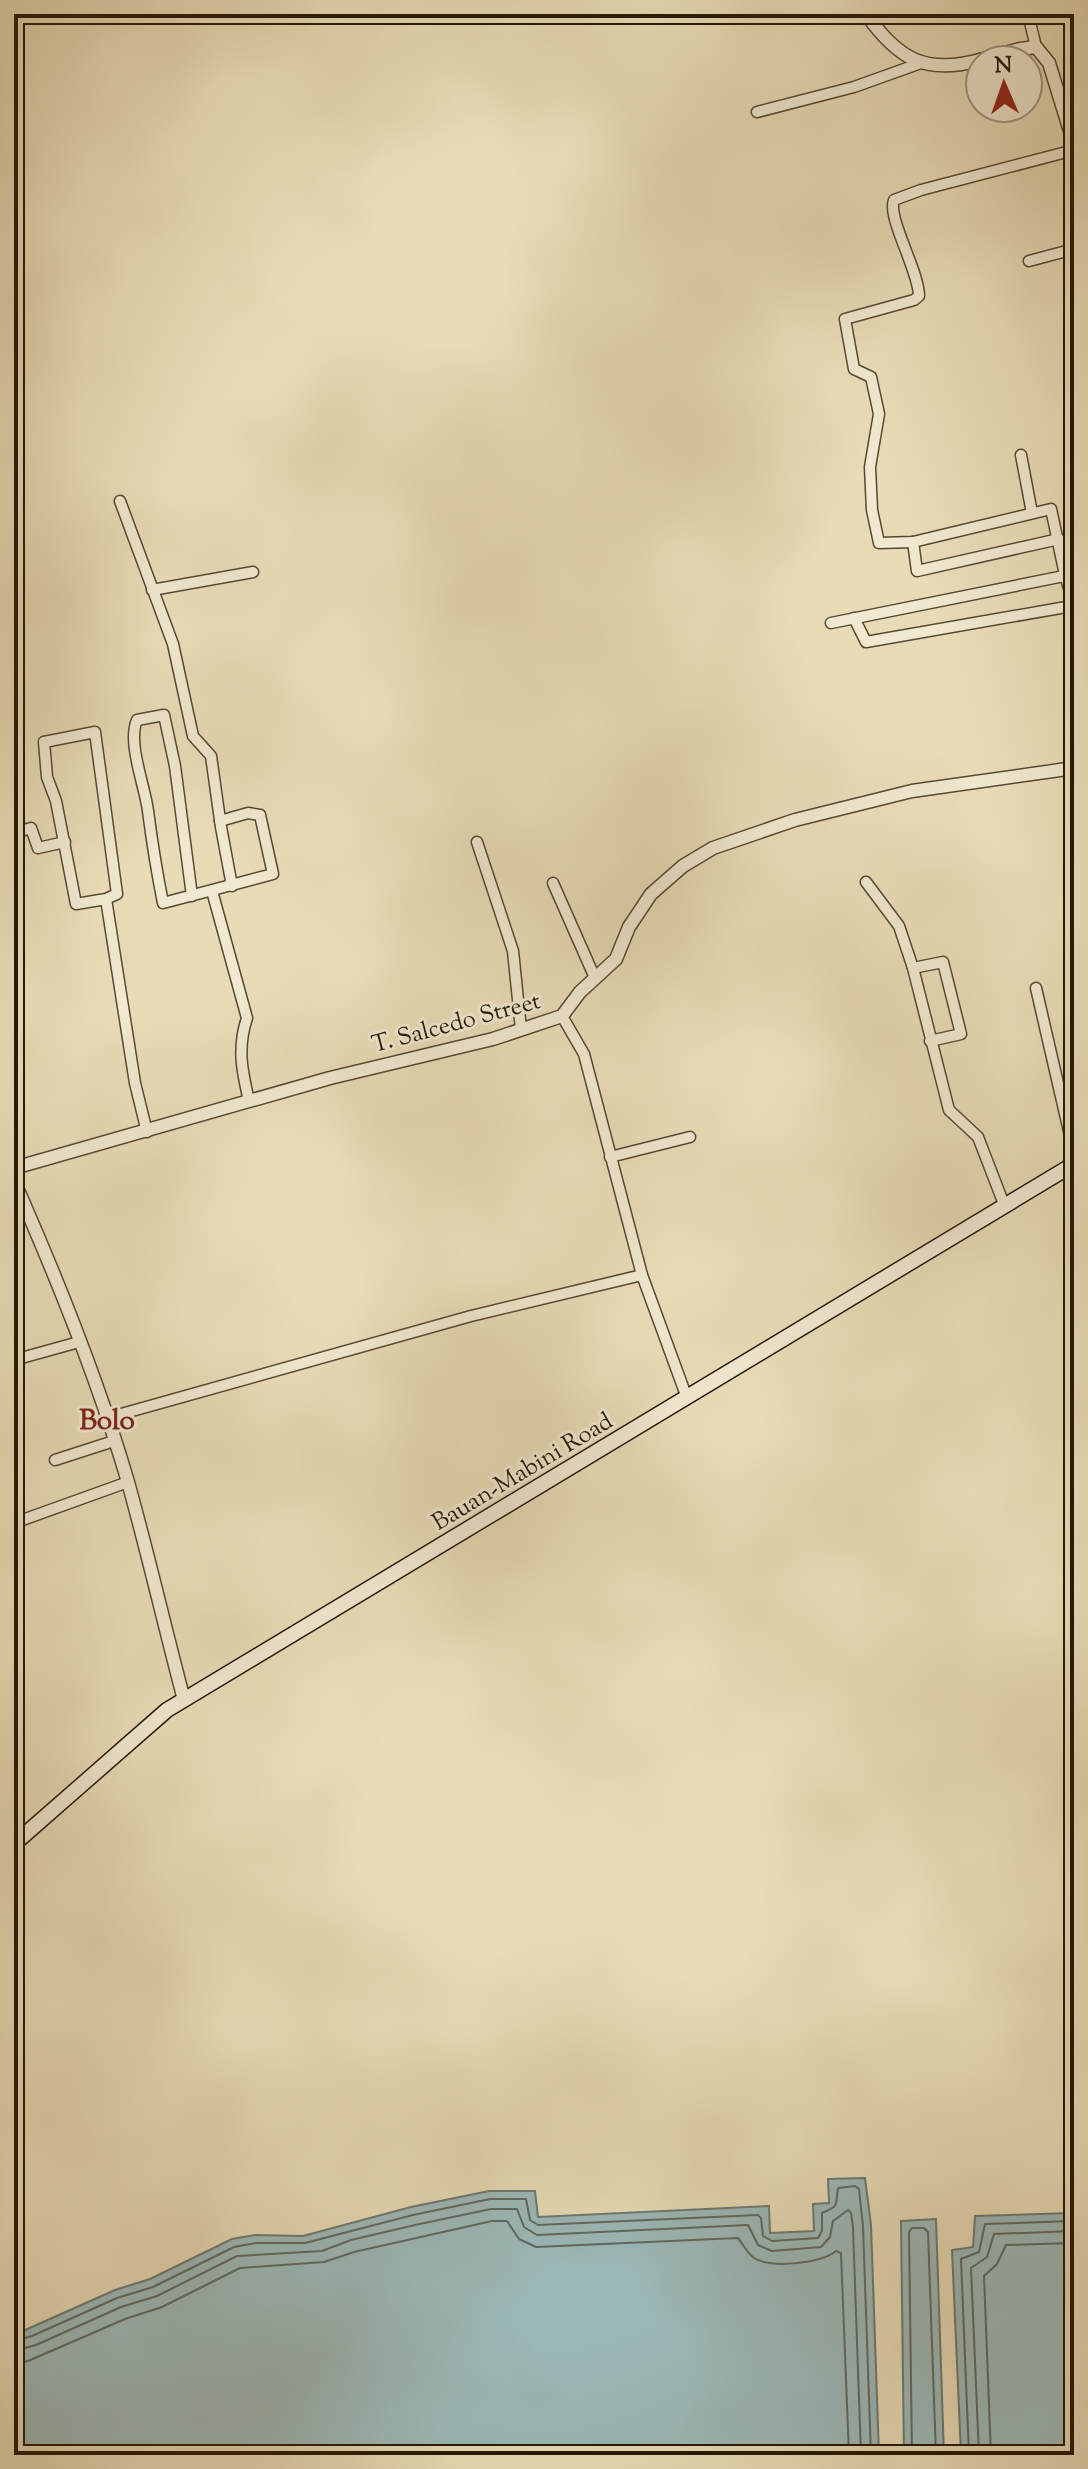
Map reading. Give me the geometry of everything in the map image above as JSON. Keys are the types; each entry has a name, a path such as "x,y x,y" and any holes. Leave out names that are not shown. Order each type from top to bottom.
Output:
{"main road":[{"name":"Bauan-Mabini Road","path":"14,1844 167,1710 1074,1164"}],"street":[{"path":"866,14 890,43 921,63 943,67 964,63"},
{"path":"1028,14 1035,44"},
{"path":"1044,57 1049,63 1074,144"},
{"path":"757,112 854,87 921,63"},
{"path":"854,618 866,642 1072,606 1069,575 1051,509 913,542 879,543 872,510 870,467 879,414 871,377 854,369 845,319 919,296 891,205 894,200 921,190 1074,150"},
{"path":"1029,261 1074,249"},
{"path":"1021,455 1032,513"},
{"path":"120,501 173,644 193,736 211,756 232,886"},
{"path":"913,542 917,571 1059,539"},
{"path":"152,590 253,572"},
{"path":"831,623 1069,575"},
{"path":"192,896 175,766 162,713 137,720 135,745 163,903 192,896 232,886 273,874 260,815 248,813 220,821"},
{"path":"95,732 117,894 106,899 76,904 56,801 47,777 44,742 95,732"},
{"name":"T. Salcedo Street","path":"14,1168 330,1078 493,1039 562,1016 580,992 616,959 629,927 651,894 683,866 713,848 795,820 886,796 1074,768"},
{"path":"14,833 31,828 38,848 65,842"},
{"path":"477,842 513,951 521,1029"},
{"path":"866,882 899,926 913,968 949,1110 978,1137 1005,1207"},
{"path":"553,883 595,978"},
{"path":"212,891 247,1018 240,1039 240,1064 249,1101"},
{"path":"106,899 135,1083 147,1132"},
{"path":"913,968 943,962 961,1034 930,1041"},
{"path":"1036,988 1074,1153"},
{"path":"562,1016 584,1054 642,1275 687,1398"},
{"path":"610,1157 690,1137"},
{"path":"14,1181 79,1342 128,1482 184,1700"},
{"path":"107,1418 471,1316 642,1275"},
{"path":"14,1360 79,1342"},
{"path":"55,1460 114,1441"},
{"path":"14,1523 128,1482"}],"water":[{"path":"865,2178 871,2225 879,2455 14,2455 14,2335 115,2290 150,2279 232,2239 255,2235 303,2236 411,2207 489,2191 535,2191 538,2217 769,2206 770,2233 814,2231 813,2204 829,2203 828,2179"},
{"path":"1072,2213 1074,2455 957,2455 961,2454 952,2250 973,2247 975,2216"},
{"path":"936,2219 944,2455 904,2455 901,2221"}],"district":[{"name":"Bolo","path":"107,1419"}]}
